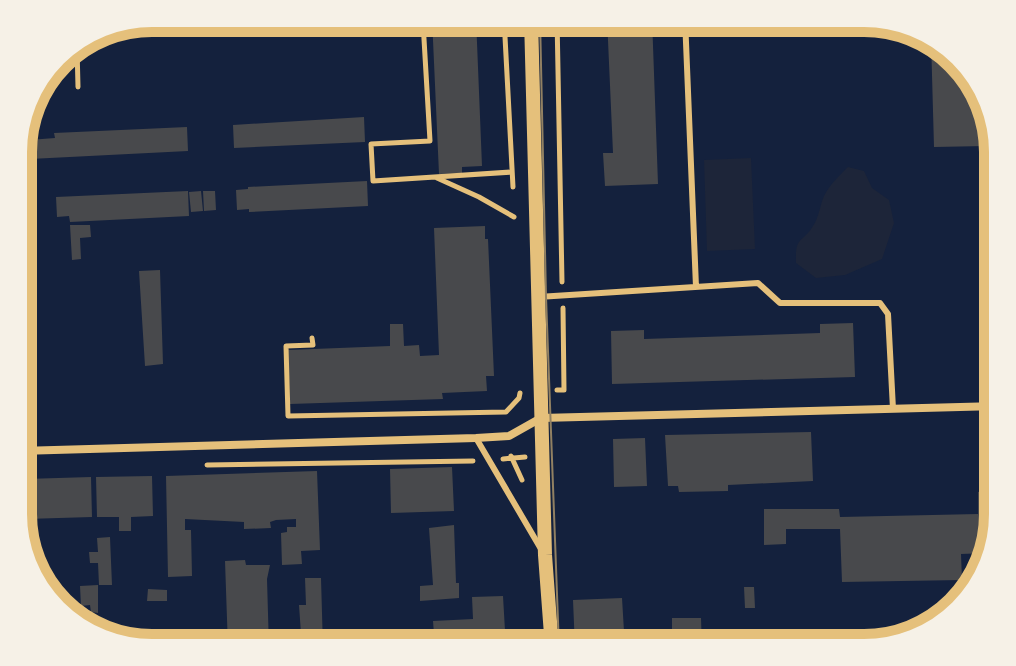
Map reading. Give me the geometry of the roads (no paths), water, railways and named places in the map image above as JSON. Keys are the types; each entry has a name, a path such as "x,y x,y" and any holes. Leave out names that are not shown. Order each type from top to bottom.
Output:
{"street":[{"path":"531,32 545,555 551,634"},
{"path":"32,451 509,436 541,418 984,406"}],"lane":[{"path":"686,32 696,287"},
{"path":"538,297 758,283 780,303 880,303 888,314 893,409"},
{"path":"476,438 545,555"}],"tram line":[{"path":"540,32 558,634"}]}
